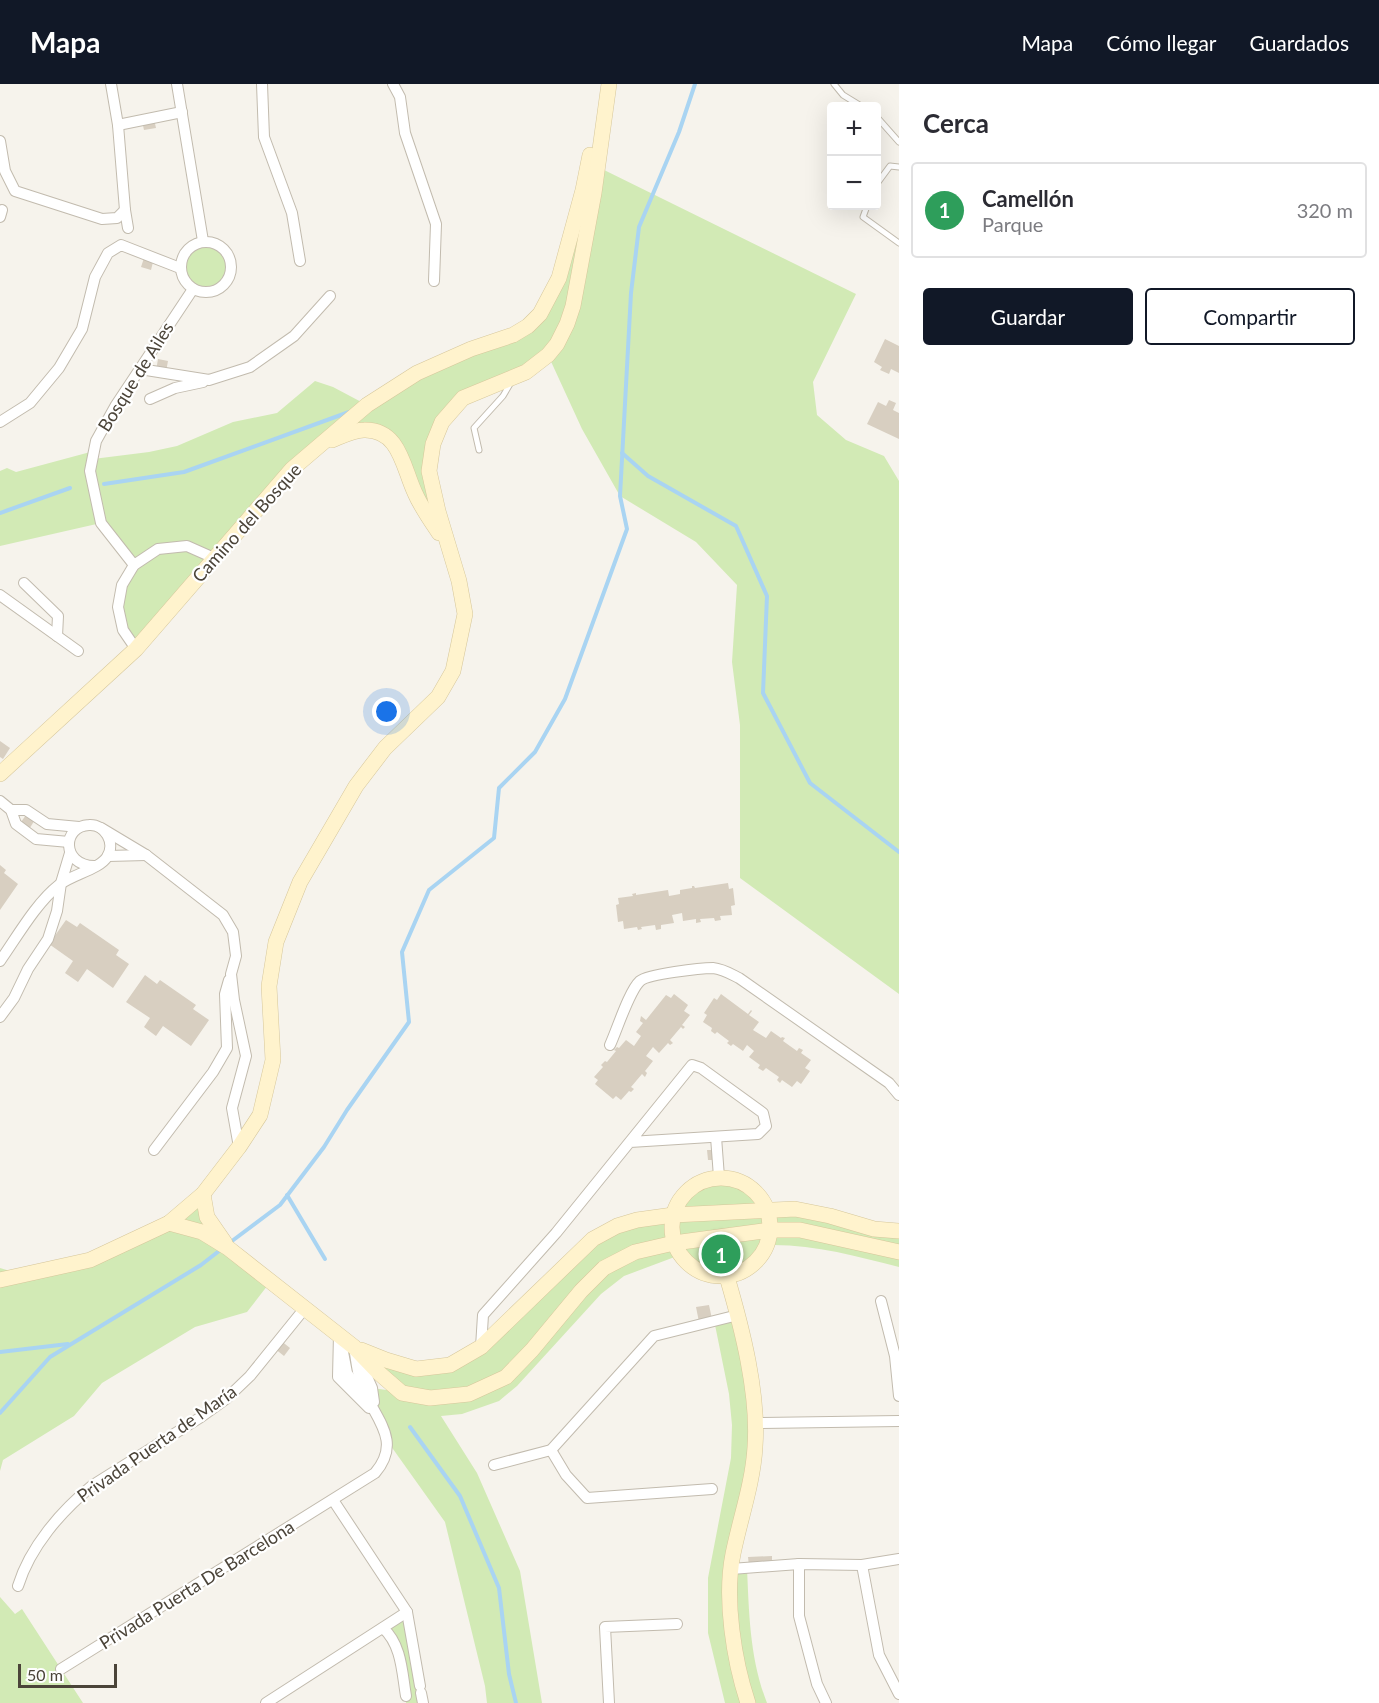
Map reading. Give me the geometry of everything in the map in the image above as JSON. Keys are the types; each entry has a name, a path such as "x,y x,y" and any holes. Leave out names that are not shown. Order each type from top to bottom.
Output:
{"street":[{"path":"111,84 118,125 128,228"},
{"path":"177,84 203,241"},
{"path":"262,84 264,137 292,213 300,261"},
{"path":"393,84 400,97 405,132 436,224 434,281"},
{"name":"Camino del Bosque","path":"0,774 136,649 292,469 367,405 417,373 471,349 513,335 528,326 540,314 559,278 583,190 600,84"},
{"path":"0,1280 90,1260 169,1223 203,1194 239,1147 260,1114 273,1060 269,986 276,942 300,882 356,786 385,748 438,697 453,671 465,614 459,581 429,471 433,444 442,422 463,398 526,372 548,355 557,344 567,324 573,306 594,192 609,84"},
{"path":"118,125 182,112"},
{"path":"0,141 5,171 15,191 102,219 117,218 125,210"},
{"path":"203,241 219,244 225,250 230,256 232,273 224,286 209,293 193,289 184,280 180,268 183,256 191,246 203,241"},
{"path":"0,422 30,403 59,368 82,329 95,277 108,253 121,245 180,268"},
{"name":"Bosque de Ailes","path":"134,565 101,523 90,471 96,441 116,405 193,289"},
{"path":"150,399 175,388 250,367 294,336 330,296"},
{"path":"140,369 209,380"},
{"path":"325,442 362,430 378,432 390,439 400,452 415,494 449,548"},
{"path":"136,649 123,630 118,607 122,585 134,565 158,549 187,546 214,558"},
{"path":"24,583 58,616 57,636"},
{"path":"0,595 78,651"},
{"path":"0,801 11,810 16,824 36,838 69,848 75,861 84,866 94,866"},
{"path":"11,810 26,810 47,824 79,827 94,825 101,828 146,855 223,915 233,932 236,956 225,994 227,1048 213,1072 154,1150"},
{"path":"0,1017 15,998 27,969 48,939 57,911 72,833 79,827"},
{"path":"0,961 49,894 61,884 102,863 108,856 111,846 108,836 101,828"},
{"path":"108,856 146,855"},
{"path":"610,1045 634,989 641,980 651,976 714,968 739,978 889,1083 899,1095"},
{"path":"231,974 246,1056 232,1107 239,1147"},
{"path":"481,1347 483,1315 556,1233 692,1065 701,1068 763,1113 766,1126 758,1134 630,1142"},
{"path":"716,1137 719,1177"},
{"path":"731,1178 753,1189 768,1210 771,1230 764,1252 749,1269 727,1277 705,1274 686,1262 674,1243 673,1215 685,1193 706,1179 731,1178"},
{"path":"203,1194 207,1217 228,1248"},
{"path":"354,1347 416,1369 450,1365 481,1347 593,1239 617,1226 637,1220 673,1215 795,1209 830,1216 874,1229 899,1231"},
{"path":"169,1223 202,1232 228,1248 354,1347 402,1393 430,1398 469,1394 506,1377 604,1268 635,1252 674,1243 771,1230 800,1230 899,1252"},
{"path":"727,1277 749,1367 755,1423 753,1465 731,1569 734,1649 748,1703"},
{"path":"881,1301 895,1356 899,1396"},
{"name":"Privada Puerta de María","path":"18,1586 23,1570 39,1543 78,1498 93,1485 226,1399 250,1376 305,1308"},
{"path":"494,1465 551,1450 654,1336 738,1315"},
{"name":"Privada Puerta De Barcelona","path":"339,1335 338,1377 375,1414"},
{"name":"Privada Puerta De Barcelona","path":"61,1669 375,1473 384,1463 388,1442 360,1381 354,1347"},
{"path":"755,1423 899,1421"},
{"path":"551,1450 566,1475 587,1498 712,1489"},
{"path":"333,1500 407,1612 421,1694"},
{"path":"731,1569 799,1564 862,1565 899,1559"},
{"path":"799,1564 799,1616 818,1684 826,1703"},
{"path":"862,1565 879,1655 899,1695"},
{"path":"267,1703 407,1612"},
{"path":"609,1703 605,1627 677,1624"},
{"path":"383,1628 398,1650 406,1700"}],"lane":[{"path":"834,84 843,95 854,102"},
{"path":"881,122 899,142"},
{"path":"881,178 890,166 899,167"},
{"path":"866,210 863,217 899,243"},
{"path":"479,450 474,428 503,396 513,379"}],"green space":[{"path":"598,167 856,294 813,382 817,415 846,440 884,456 899,481 899,994 740,878 740,725 732,662 737,585 696,542 620,496 582,429 548,355 451,409 429,471 449,548 378,432 325,442 136,649 118,607 133,565 101,523 0,546 0,471 7,468 16,472 94,451 93,459 177,446 233,422 277,413 315,381 333,387 367,405 540,314"},
{"path":"201,242 211,242 224,249 231,262 231,272 224,285 211,292 201,292 192,288 185,281 181,272 181,262 185,253 192,246"},
{"path":"719,1177 736,1180 748,1187 768,1210 899,1231 899,1267 801,1246 768,1245 750,1267 727,1276 702,1272 680,1255 624,1276 601,1294 517,1386 499,1401 462,1414 441,1416 477,1473 520,1571 542,1703 487,1703 485,1686 445,1522 388,1442 372,1388 401,1392 379,1373 386,1360 450,1365 593,1239 673,1215 690,1189 702,1182"},
{"path":"203,1194 207,1217 271,1281 247,1312 195,1327 102,1383 74,1416 3,1460 0,1471 0,1268 23,1275 90,1260 169,1223"},
{"path":"738,1315 755,1423 731,1569 747,1568 754,1654 767,1703 725,1703 708,1633 708,1578 731,1458 732,1425 729,1394 714,1320"},
{"path":"0,1597 15,1614 22,1609 83,1703 0,1703"},
{"path":"407,1612 423,1703 406,1703 398,1650 383,1628"}],"building":[{"path":"154,119 156,128 144,130 142,121"},
{"path":"145,255 154,258 151,270 141,267"},
{"path":"885,339 899,346 899,373 891,369 889,374 880,370 882,367 874,362"},
{"path":"158,359 168,361 166,372 156,371"},
{"path":"889,400 896,403 893,410 899,413 899,439 867,424 878,402 886,406"},
{"path":"0,741 10,748 3,759 0,757"},
{"path":"28,812 36,818 28,831 19,825"},
{"path":"0,865 6,870 4,873 18,884 0,910"},
{"path":"728,883 729,889 733,888 735,905 731,906 732,915 720,916 721,920 700,919 701,922 696,923 696,919 683,921 682,913 672,915 674,923 661,925 661,929 656,930 655,925 641,927 642,929 638,930 637,927 624,929 623,921 618,922 616,905 619,904 618,898 633,896 632,894 636,893 636,895 668,890 669,896 680,894 680,890 692,888 692,886 695,888"},
{"path":"66,920 77,927 80,923 119,950 116,955 129,964 113,988 87,969 78,982 65,973 73,961 49,944"},
{"path":"145,975 157,984 160,980 196,1005 193,1009 209,1020 191,1046 163,1026 156,1036 144,1027 150,1018 126,1002"},
{"path":"674,994 688,1005 684,1011 690,1015 682,1025 685,1027 683,1029 681,1027 670,1040 673,1043 670,1045 668,1043 659,1053 653,1047 646,1056 653,1061 645,1071 647,1073 645,1077 642,1074 631,1087 634,1089 621,1100 616,1096 613,1099 595,1084 598,1080 594,1077 603,1067 601,1065 607,1062 616,1051 614,1050 626,1040 634,1046 641,1036 636,1032 643,1023 640,1021 641,1016 646,1020 666,995 671,998"},
{"path":"721,994 748,1014 752,1011 749,1015 759,1022 753,1030 766,1038 771,1031 785,1038 783,1041 797,1051 799,1048 803,1050 801,1053 811,1060 805,1068 810,1071 801,1084 797,1081 792,1087 782,1080 780,1083 777,1080 779,1077 766,1068 763,1071 758,1068 760,1065 749,1057 754,1051 747,1045 743,1051 733,1044 731,1046 727,1043 729,1041 717,1032 715,1034 711,1031 712,1028 703,1022 707,1015 704,1013 714,998 717,1000"},
{"path":"707,1150 716,1150 717,1160 708,1160"},
{"path":"709,1305 712,1319 699,1322 696,1307"},
{"path":"280,1340 290,1348 284,1356 274,1348"},
{"path":"772,1556 772,1565 749,1566 748,1557"}],"waterway":[{"path":"232,1241 280,1205 324,1147 409,1022 402,952 429,890 494,838 499,788 535,752 565,699 627,529 620,496 631,293 639,227 679,132 695,84"},
{"path":"104,484 184,472 349,412"},
{"path":"622,453 648,476 736,526 767,596 763,693 810,783 899,852"},
{"path":"0,513 70,488"},
{"path":"287,1195 325,1259"},
{"path":"0,1413 50,1357 201,1265 219,1251"},
{"path":"0,1352 68,1344"},
{"path":"410,1427 460,1496 499,1588 509,1674 516,1703"}],"place":[{"name":"Camellón","path":"721,1254"}]}
